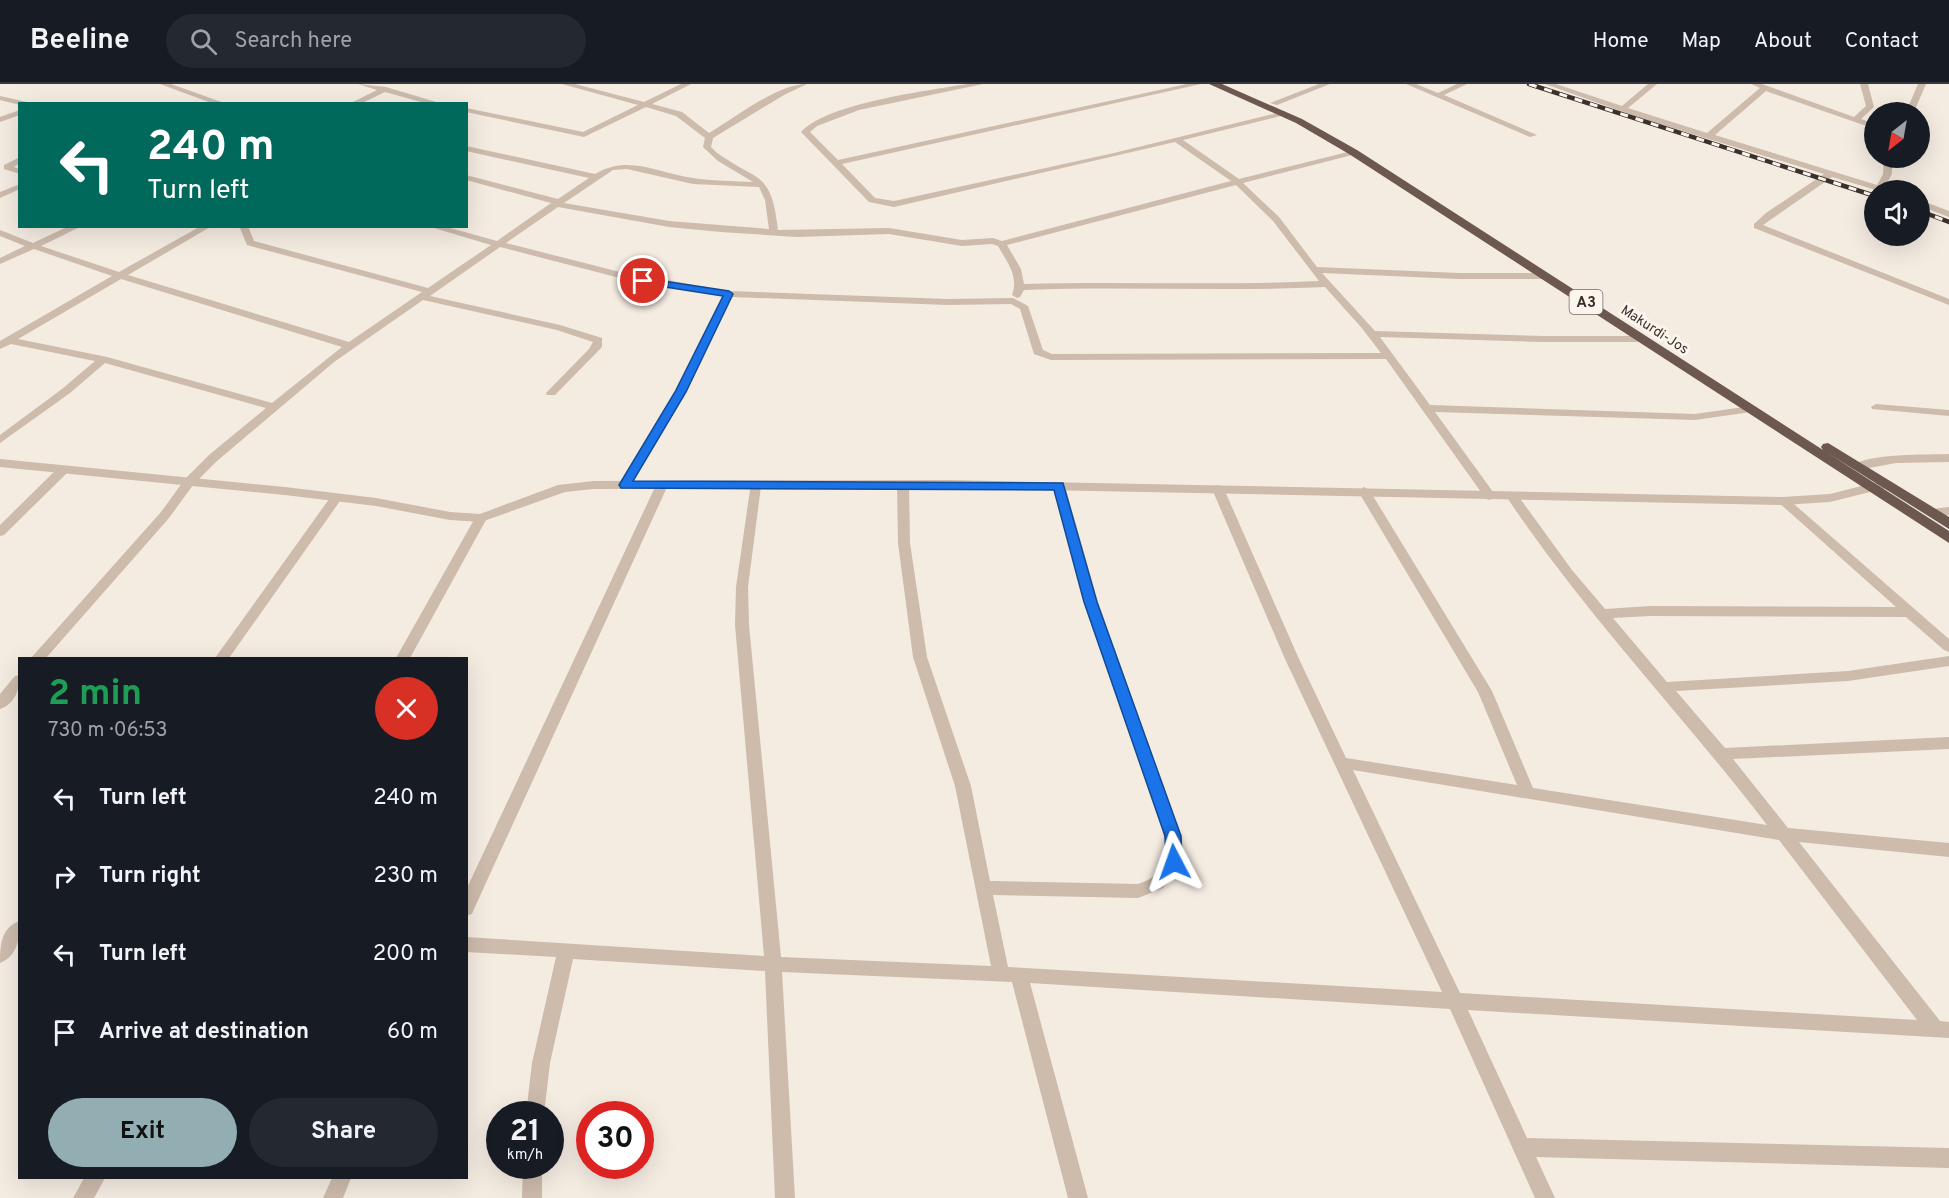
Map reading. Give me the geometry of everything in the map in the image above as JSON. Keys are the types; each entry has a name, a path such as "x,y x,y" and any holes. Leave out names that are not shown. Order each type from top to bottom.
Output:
{"highway":[{"name":"Makurdi-Jos","path":"1214,84 1282,113 1353,152 1949,538"},
{"name":"Makurdi-Jos","path":"1230,84 1274,103 1362,148 1949,524"}],"street":[{"path":"164,84 217,102"},
{"path":"362,84 432,102"},
{"path":"357,102 399,84"},
{"path":"566,84 679,114 709,137"},
{"path":"468,110 584,135 687,84"},
{"path":"774,233 766,192 752,177 713,155 707,147 709,137 781,93 803,84"},
{"path":"979,84 846,110 809,126 805,132 872,200 894,204 1177,140 1282,113"},
{"path":"837,163 1197,84"},
{"path":"1274,103 1326,84"},
{"path":"1410,84 1533,135"},
{"path":"1439,95 1462,84"},
{"path":"1549,84 1571,87 1623,110 1864,184"},
{"path":"1623,110 1653,84"},
{"path":"1755,84 1864,123"},
{"path":"1708,137 1769,90 1782,84"},
{"path":"1855,120 1870,107 1871,102 1864,84"},
{"path":"1914,102 1922,84"},
{"path":"0,98 18,102"},
{"path":"0,120 18,113"},
{"path":"1177,140 1237,182 1276,219 1314,270 1389,356 1490,496"},
{"path":"468,148 596,177"},
{"path":"468,178 557,203 669,224 774,233 889,231 962,243 993,241 1002,244 1353,152"},
{"path":"18,160 7,167 18,171"},
{"path":"39,657 165,515 189,482 213,458 351,346 596,177 611,168 627,166 679,179 713,184 760,185"},
{"path":"1833,173 1769,215 1757,226 1949,302"},
{"path":"737,184 752,177"},
{"path":"0,195 18,187"},
{"path":"1930,207 1949,214"},
{"path":"0,261 73,228"},
{"path":"4,343 204,228"},
{"path":"244,228 250,243 425,294 560,328 598,340 598,345 593,351 550,393"},
{"path":"438,228 620,277 729,294 948,302 1012,301 1024,308 1038,352 1051,357 1389,356"},
{"path":"0,233 64,258 351,346"},
{"path":"1002,244 1019,275 1021,287 1012,301"},
{"path":"1314,270 1460,276 1545,276"},
{"path":"1021,287 1118,284 1263,287 1327,284"},
{"path":"625,485 680,392 729,294"},
{"path":"1371,334 1544,339 1643,339"},
{"path":"4,343 103,359 273,407"},
{"path":"0,440 66,391 103,359"},
{"path":"1876,407 1949,412"},
{"path":"1427,408 1695,417 1751,409"},
{"path":"1858,466 1896,459 1949,458"},
{"path":"0,463 376,502 450,516 481,518 563,488 625,485 1059,486 1783,501 1830,498 1886,484"},
{"path":"0,532 63,470"},
{"path":"468,905 662,485"},
{"path":"903,485 904,543 920,657 963,786 984,888 1073,1197"},
{"path":"755,486 742,587 742,625 773,964 785,1198"},
{"path":"984,888 1138,891 1156,886 1166,878 1174,862 1173,836 1090,602 1059,486"},
{"path":"1218,489 1292,659 1455,1001 1545,1198"},
{"path":"1364,491 1485,691 1527,794"},
{"path":"1512,496 1567,573 1721,754 1942,1030"},
{"path":"223,657 336,498"},
{"path":"1783,501 1949,647"},
{"path":"1932,513 1949,511"},
{"path":"404,657 481,518"},
{"path":"1601,614 1650,611 1910,612"},
{"path":"1664,687 1848,676 1949,661"},
{"path":"0,704 18,682"},
{"path":"1721,754 1949,742"},
{"path":"1343,763 1783,834 1949,850"},
{"path":"0,955 18,931"},
{"path":"468,944 773,964 1010,975 1942,1030"},
{"path":"537,1101 542,1063 566,950"},
{"path":"1520,1146 1949,1158"},
{"path":"83,1198 94,1179"},
{"path":"333,1198 342,1179"},
{"path":"532,1198 533,1179"}],"railway":[{"path":"1529,84 1864,192"},
{"path":"1930,215 1949,222"}],"route":[{"path":"643,281 729,294 680,392 625,485 1059,486 1090,602 1173,836 1174,862"}]}
